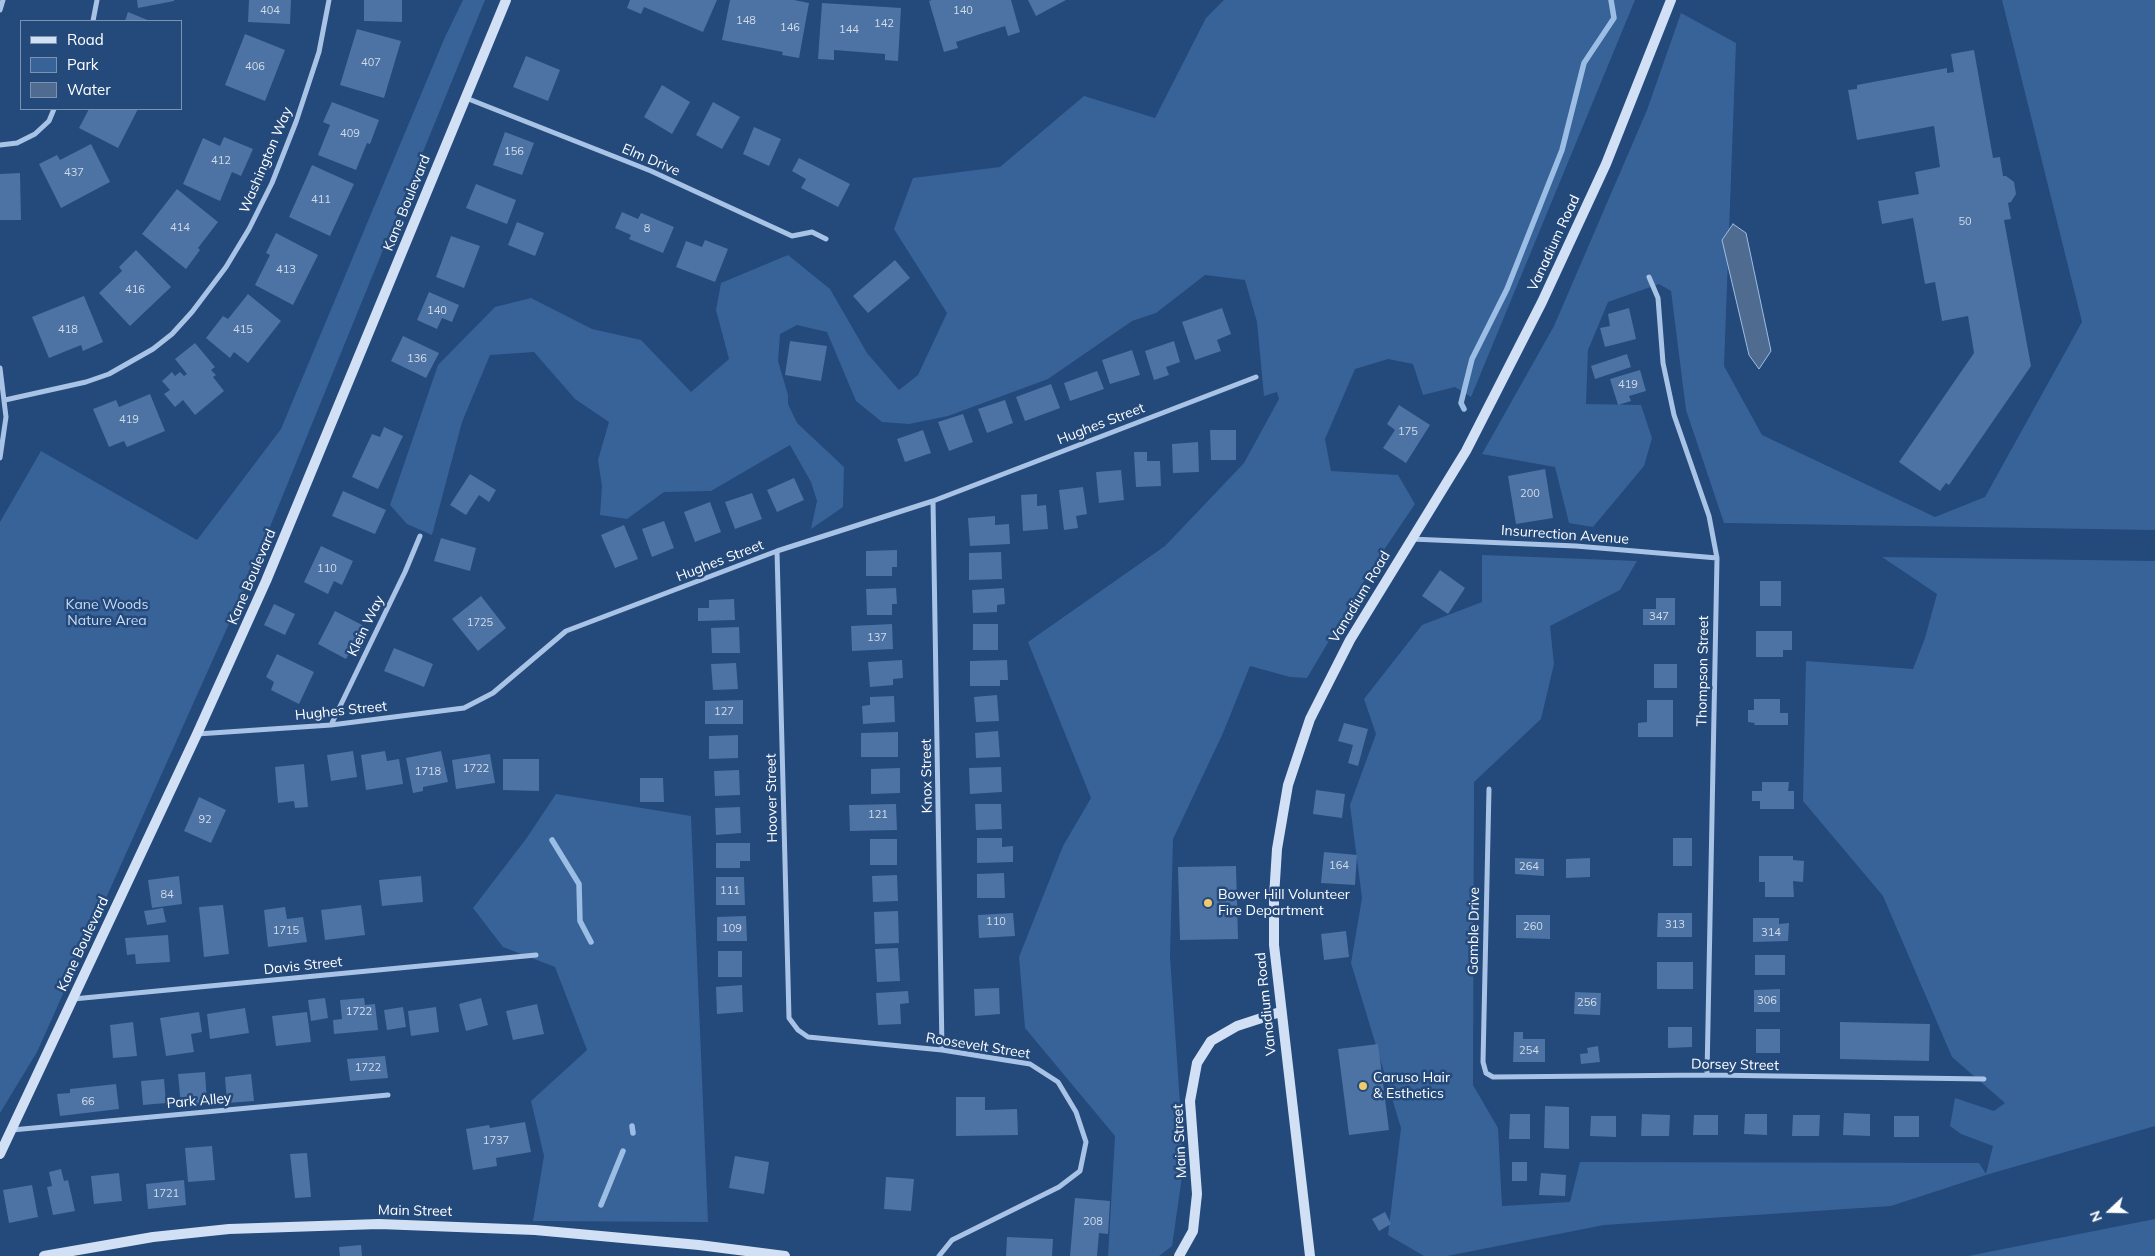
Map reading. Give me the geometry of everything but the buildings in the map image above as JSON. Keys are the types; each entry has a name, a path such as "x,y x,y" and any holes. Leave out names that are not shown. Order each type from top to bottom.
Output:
{"street":[{"path":"0,10 3,0"},
{"path":"92,20 97,0"},
{"name":"Washington Way","path":"4,400 86,382 109,374 153,349 172,334 192,312 226,267 249,229 272,184 296,122 319,52 329,0"},
{"name":"Kane Boulevard","path":"0,1154 197,734 266,580 506,0"},
{"name":"Vanadium Road","path":"1310,1256 1280,1012 1274,945 1277,849 1288,785 1310,720 1350,640 1466,451 1542,302 1606,164 1671,0"},
{"name":"Elm Drive","path":"466,98 650,171 792,236 812,232 826,238"},
{"path":"0,145 17,143 35,134 49,121 54,110"},
{"name":"Thompson Street","path":"1649,277 1658,298 1663,363 1674,415 1709,516 1717,558 1707,1075"},
{"path":"0,368 6,417 0,458"},
{"name":"Hughes Street","path":"197,734 331,725 464,708 493,693 566,631 778,551 933,501 1256,377"},
{"name":"Knox Street","path":"933,501 942,1050"},
{"name":"Klein Way","path":"331,725 405,572 420,536"},
{"name":"Insurrection Avenue","path":"1411,539 1576,546 1717,558"},
{"name":"Hoover Street","path":"778,551 789,1018 798,1030 808,1037"},
{"name":"Gamble Drive","path":"1486,1074 1482,1062 1489,789"},
{"name":"Davis Street","path":"73,999 536,955"},
{"name":"Main Street","path":"1180,1256 1192,1231 1197,1194 1190,1100 1197,1063 1211,1041 1237,1026 1280,1012"},
{"name":"Roosevelt Street","path":"808,1037 942,1050 1030,1064 1058,1082 1076,1112 1086,1142 1080,1171 1059,1187 952,1240 939,1256"},
{"name":"Dorsey Street","path":"1486,1074 1493,1077 1707,1075 1984,1079"},
{"name":"Park Alley","path":"12,1130 388,1095"},
{"name":"Main Street","path":"44,1256 152,1237 229,1229 379,1224 535,1230 699,1245 785,1256"}],"green space":[{"name":"Kane Woods Nature Area","path":"463,0 485,0 245,588 37,1052 0,1113 0,522 41,451 197,540 281,429 445,37"},
{"path":"1224,0 1635,0 1471,397 1455,387 1423,395 1413,364 1388,359 1355,369 1325,439 1331,471 1398,475 1415,504 1375,563 1307,678 1290,677 1250,666 1223,733 1173,839 1170,957 1184,1163 1172,1246 1159,1256 1108,1256 1115,1136 1025,1028 1019,957 1063,846 1091,798 1028,642 1165,546 1244,463 1279,399 1277,392 1264,396 1257,322 1245,280 1205,275 1156,313 1132,321 1048,379 948,416 909,424 882,422 856,401 827,332 797,325 780,334 778,361 788,395 788,404 797,423 844,467 843,507 811,529 817,501 811,482 790,445 711,491 664,492 627,519 600,515 602,486 598,460 609,422 575,399 534,352 490,355 462,422 432,535 407,524 390,505 438,365 495,307 531,298 592,329 641,340 691,392 729,359 716,310 721,283 788,255 830,289 867,353 899,390 918,375 947,313 894,229 913,178 1000,167 1084,96 1155,118 1206,18"},
{"path":"2002,0 2155,0 2155,530 1724,523 1686,410 1671,291 1659,284 1608,302 1588,350 1586,404 1641,405 1652,438 1644,466 1593,527 1569,523 1555,467 1482,454 1554,326 1647,110 1681,13 1736,43 1724,366 1762,435 1935,517 1985,497 2082,322"},
{"path":"1482,555 1637,561 1620,590 1550,626 1554,664 1541,719 1474,782 1473,1085 1498,1128 1502,1206 1570,1202 1580,1162 1979,1163 1986,1174 1993,1146 1961,1134 1950,1126 1955,1098 1994,1111 2005,1103 1952,1057 1883,896 1803,801 1806,661 1913,669 1925,638 1937,594 1882,557 2155,561 2155,1126 1986,1175 1891,1206 1604,1225 1447,1256 1424,1256 1388,1235 1401,1128 1351,963 1362,898 1350,805 1376,734 1364,699 1422,625 1482,602"},
{"path":"556,794 691,816 708,1222 533,1221 544,1156 531,1101 587,1050 555,967 503,947 473,908 526,839"},
{"path":"2155,1219 2155,1256 1968,1256"}],"water":[{"path":"1733,224 1746,233 1771,351 1759,369 1749,355 1722,240"}],"waterway":[{"path":"1464,409 1461,403 1472,359 1507,289 1562,150 1584,63 1614,18 1611,0"},
{"path":"552,840 579,884 580,921 591,942"},
{"path":"632,1126 633,1133"},
{"path":"601,1205 623,1151"}],"place":[{"name":"Bower Hill Volunteer Fire Department","path":"1208,903"},
{"name":"Caruso Hair & Esthetics","path":"1363,1086"}]}
